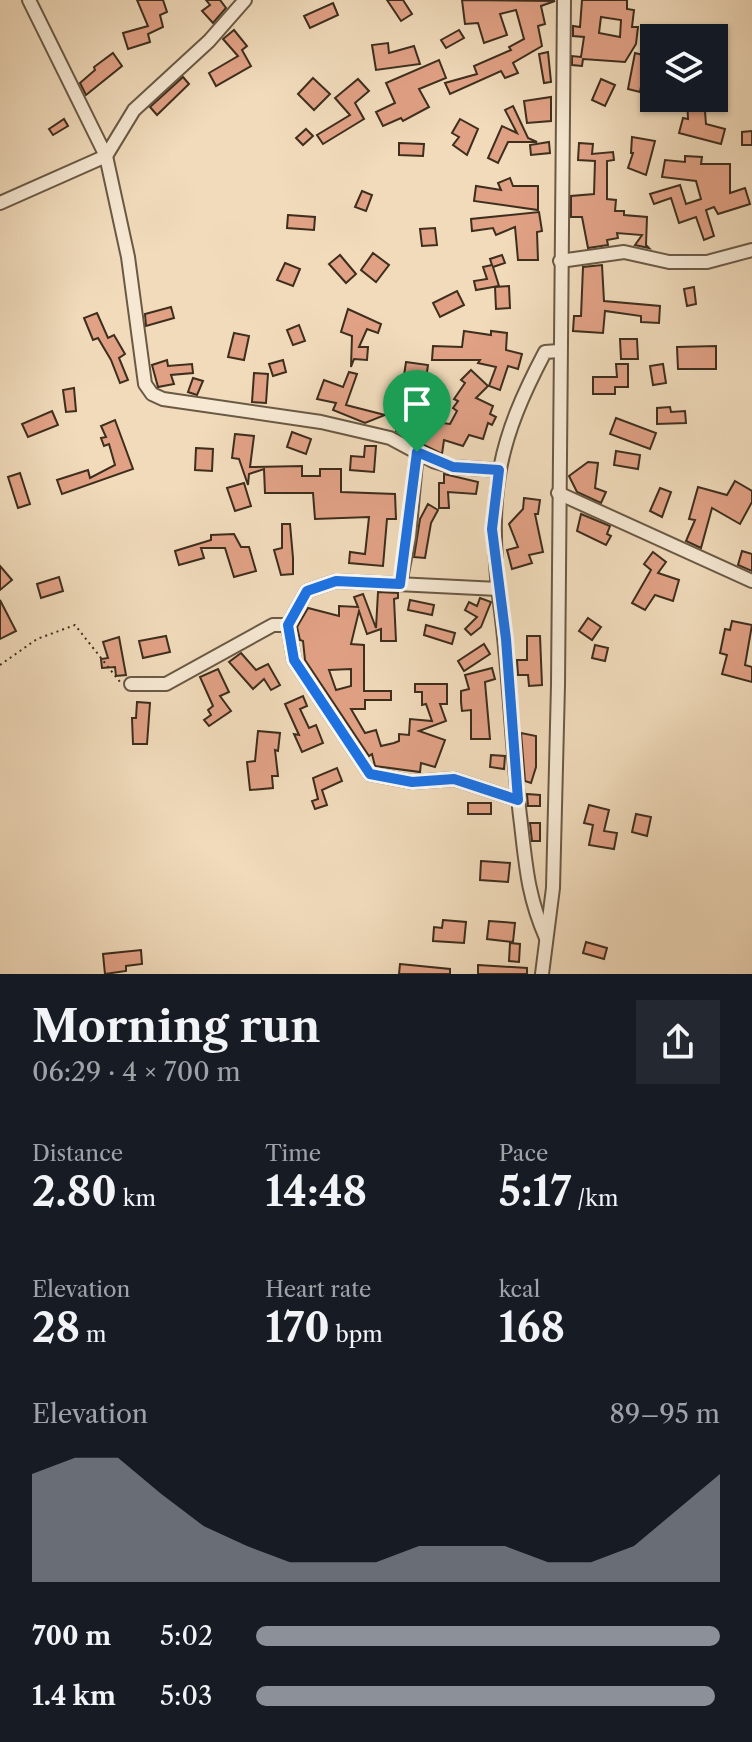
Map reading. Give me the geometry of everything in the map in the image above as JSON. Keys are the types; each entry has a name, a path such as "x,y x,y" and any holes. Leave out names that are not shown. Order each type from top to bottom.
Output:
{"street":[{"path":"29,0 106,156 128,257 145,384 152,394 163,399 335,425 390,438 453,467 499,470"},
{"path":"0,203 106,156 134,110 209,41 245,0"},
{"path":"542,974 553,888 558,685 564,0"},
{"path":"560,261 624,252 669,262 707,262 752,250"},
{"path":"547,941 531,903 518,800 506,639 492,529 499,470 516,407 545,352 559,351"},
{"path":"400,584 417,452"},
{"path":"558,493 752,581"},
{"path":"498,589 336,581 307,591 288,625 294,660 370,774 412,782 454,779 518,800"},
{"path":"131,684 166,684 273,625 288,625"}],"path":[{"path":"0,665 37,639 75,625 116,681 131,684"}],"building":[{"path":"137,0 163,0 167,12 160,15 163,27 148,34 150,42 128,49 123,33 148,26"},
{"path":"206,0 220,0 226,8 213,23 202,11 210,5"},
{"path":"387,0 403,0 412,14 401,21"},
{"path":"462,0 555,1 541,6 545,24 538,26 542,46 513,63 518,73 505,78 501,71 450,94 445,83 477,74 474,66 511,50 509,47 524,39 516,10 500,14 507,35 484,43 478,23 465,24"},
{"path":"582,0 627,0 627,9 634,10 632,27 638,27 636,44 625,62 583,59 582,66 572,65 572,56 581,57 584,37 573,36 573,26 580,27","holes":["601,17 621,20 620,37 599,33"]},
{"path":"333,3 338,15 310,28 304,16"},
{"path":"234,30 247,46 242,50 251,66 216,86 209,73 238,56 223,39"},
{"path":"459,30 464,38 446,48 441,40"},
{"path":"388,43 389,53 414,46 420,64 376,70 372,45"},
{"path":"548,52 551,82 544,83 539,54"},
{"path":"113,53 122,66 86,95 80,83 95,70 94,67"},
{"path":"635,53 640,54 640,92 628,89"},
{"path":"439,60 446,78 419,89 429,107 403,121 401,118 383,126 376,112 395,103 386,83"},
{"path":"183,77 189,84 157,115 150,107"},
{"path":"313,78 330,94 314,110 298,94"},
{"path":"358,79 369,91 355,103 364,119 323,144 317,135 350,115 335,98"},
{"path":"601,79 615,85 605,106 592,100"},
{"path":"551,97 551,121 527,123 524,101"},
{"path":"513,106 528,138 537,142 508,142 498,163 488,158 502,126 517,133 505,110"},
{"path":"688,112 705,112 706,124 725,129 721,144 679,133 683,118 688,119"},
{"path":"64,119 68,126 53,135 49,129"},
{"path":"460,119 478,129 467,155 453,145 459,137 452,133"},
{"path":"306,129 313,136 303,145 296,138"},
{"path":"752,131 752,145 742,145 742,132"},
{"path":"632,137 655,141 646,175 628,168 633,153"},
{"path":"549,142 550,153 531,155 530,145"},
{"path":"399,143 424,144 423,156 399,155"},
{"path":"579,143 593,144 592,154 613,152 614,160 607,161 607,199 616,200 615,211 647,217 646,245 649,248 635,245 642,235 617,233 618,238 607,240 608,245 588,248 582,217 571,217 571,196 594,194 595,161 578,160"},
{"path":"685,156 702,157 701,164 730,164 730,193 745,188 750,204 718,214 714,207 706,210 714,236 704,240 696,217 679,223 671,198 654,204 650,194 680,185 686,204 701,199 696,181 662,177 665,160 685,162"},
{"path":"510,178 513,186 538,186 538,210 474,201 476,186 501,190 498,183"},
{"path":"362,191 372,195 366,211 355,207"},
{"path":"539,212 542,231 537,232 538,260 518,260 515,227 496,235 493,228 472,231 471,219"},
{"path":"288,215 315,217 314,230 287,228"},
{"path":"435,228 437,245 422,246 420,229"},
{"path":"373,253 389,265 376,282 361,270"},
{"path":"340,255 356,274 346,283 329,264"},
{"path":"502,255 505,263 493,267 499,286 476,290 474,281 487,279 483,267 492,265 490,259"},
{"path":"285,263 300,269 293,286 277,280"},
{"path":"602,265 604,301 660,306 659,323 641,322 641,316 605,311 603,333 573,331 574,316 581,316 583,267"},
{"path":"509,286 510,308 496,309 495,287"},
{"path":"694,287 696,304 687,306 684,289"},
{"path":"457,291 464,305 440,317 433,303"},
{"path":"171,307 174,318 146,326 145,314"},
{"path":"348,309 381,324 378,333 367,329 359,347 368,347 367,360 354,359 351,367 352,336 341,332"},
{"path":"97,313 108,338 114,335 125,354 119,358 128,380 120,383 98,338 93,340 84,318"},
{"path":"299,325 305,341 293,345 287,330"},
{"path":"464,331 491,335 491,331 507,333 506,350 522,354 518,369 508,366 500,390 489,386 496,367 478,363 480,360 432,360 433,346 462,347"},
{"path":"234,333 249,336 244,360 228,357"},
{"path":"620,339 637,339 638,359 621,359"},
{"path":"716,346 716,369 678,369 677,347"},
{"path":"167,360 168,366 192,364 193,373 171,375 174,384 158,387 152,365"},
{"path":"283,360 286,372 273,376 269,364"},
{"path":"406,362 428,365 425,385 403,382"},
{"path":"616,364 628,364 628,387 615,387 615,394 593,394 593,377 617,377"},
{"path":"663,364 666,383 653,385 650,366"},
{"path":"471,370 488,386 476,398 493,406 490,414 496,417 492,425 488,423 483,439 469,435 463,446 444,440 442,454 396,431 399,415 426,417 426,421 450,424 457,411 453,408 458,401 454,399 465,383 461,380"},
{"path":"349,372 357,374 346,405 385,415 365,423 333,410 336,403 317,399 324,380 343,387"},
{"path":"254,373 268,374 266,403 252,402"},
{"path":"193,378 203,381 197,395 188,392"},
{"path":"74,388 76,411 66,412 63,390"},
{"path":"670,407 671,412 685,411 686,423 657,424 657,408"},
{"path":"52,411 58,425 28,437 22,424"},
{"path":"616,418 656,433 650,449 610,434"},
{"path":"115,420 133,469 62,494 57,480 88,470 90,478 115,465 109,444 104,446 101,438 106,437 101,426"},
{"path":"292,432 311,439 306,454 287,447"},
{"path":"235,434 254,436 250,467 302,466 302,476 320,476 320,469 341,469 341,492 395,494 396,519 387,519 383,566 349,563 350,552 365,554 369,517 315,519 313,493 265,493 264,469 249,474 248,485 239,459 232,458"},
{"path":"365,446 376,446 374,472 350,470 351,456 364,457"},
{"path":"196,448 213,449 212,471 195,470"},
{"path":"616,451 640,455 638,469 614,465"},
{"path":"588,462 598,463 595,488 606,492 601,503 577,492 569,476"},
{"path":"20,473 30,504 18,508 8,477"},
{"path":"444,474 478,482 476,494 448,492 449,508 439,508 439,483 444,483"},
{"path":"735,481 752,491 752,502 740,524 712,508 701,548 686,541 695,520 689,519 698,487 727,495"},
{"path":"244,483 251,506 235,511 227,488"},
{"path":"660,488 671,492 662,517 650,511"},
{"path":"524,498 540,500 538,514 535,514 543,552 529,555 532,563 512,569 507,550 518,547 509,524 523,509"},
{"path":"428,504 438,510 431,523 425,558 414,557 420,519"},
{"path":"581,514 610,526 607,534 611,536 606,545 577,531"},
{"path":"282,524 290,524 293,574 281,575 274,550 282,548"},
{"path":"234,534 241,547 249,547 256,571 234,577 225,548 201,548 204,558 179,565 175,551 211,540 211,535"},
{"path":"742,551 752,554 752,571 738,565"},
{"path":"653,552 666,562 658,573 679,580 673,601 655,595 645,610 632,603 651,570 644,564"},
{"path":"0,566 12,580 0,590"},
{"path":"59,577 63,591 41,598 37,584"},
{"path":"378,592 398,593 398,598 394,599 396,641 381,641 381,629 367,634 359,611 351,644 364,645 364,691 391,691 391,700 365,700 365,709 351,709 365,733 376,730 381,746 394,743 399,741 399,734 409,735 410,719 432,721 426,704 422,705 422,692 415,692 415,684 447,684 447,704 440,704 446,721 419,731 445,740 435,767 421,763 420,772 375,766 372,754 369,756 305,660 303,641 297,627 308,608 339,616 339,606 358,607 354,597 363,594 376,628","holes":["351,669 351,686 336,690 329,670"]},
{"path":"480,598 491,602 481,627 471,635 465,629 477,617 465,610 469,602 477,606"},
{"path":"0,600 16,631 0,639"},
{"path":"410,600 434,605 432,615 408,610"},
{"path":"588,618 601,627 592,640 579,631"},
{"path":"732,621 752,625 745,665 752,667 752,682 722,674 727,655 720,653 725,629 730,630"},
{"path":"426,625 455,633 452,644 424,635"},
{"path":"166,636 170,652 143,658 139,641"},
{"path":"527,636 540,636 542,685 529,686 528,675 518,675 517,660 527,660"},
{"path":"119,637 126,675 116,676 115,667 102,668 101,659 108,658 103,642"},
{"path":"484,644 490,654 464,671 458,661"},
{"path":"595,645 608,648 605,661 592,658"},
{"path":"241,653 256,670 268,664 280,685 271,690 264,679 253,689 229,662"},
{"path":"492,668 495,679 485,682 490,739 471,739 471,710 462,711 461,702 461,691 469,689 465,675"},
{"path":"218,669 229,692 220,696 231,711 209,726 204,720 211,715 208,710 213,706 200,677"},
{"path":"303,696 307,706 300,709 309,728 316,725 323,743 302,752 294,734 299,735 285,704"},
{"path":"137,702 150,703 147,744 133,744 132,718 136,718"},
{"path":"258,731 280,733 278,751 275,750 278,776 272,776 273,788 250,790 247,762 255,761"},
{"path":"521,733 536,736 536,767 531,783 525,781"},
{"path":"491,755 505,756 504,769 490,767"},
{"path":"337,768 342,781 322,790 327,805 315,809 312,801 318,799 313,778"},
{"path":"527,794 540,795 540,806 528,806"},
{"path":"468,803 491,803 491,814 468,814"},
{"path":"589,805 609,810 604,831 617,833 614,849 589,845 593,825 584,823"},
{"path":"636,814 651,817 647,836 632,832"},
{"path":"530,823 540,823 540,841 532,841"},
{"path":"481,861 510,863 508,882 480,880"},
{"path":"443,920 466,922 464,943 433,941 434,927 442,928"},
{"path":"489,921 515,923 513,942 487,939"},
{"path":"586,942 607,948 604,959 583,953"},
{"path":"510,943 520,944 519,962 509,961"},
{"path":"141,950 142,964 126,966 126,971 105,974 103,954"},
{"path":"400,964 450,969 450,974 399,974"},
{"path":"478,965 527,968 527,974 478,974"}],"route":[{"path":"417,452 453,467 499,470 492,529 506,639 518,800 454,779 412,782 370,774 294,660 288,625 307,591 336,581 400,584 409,537 412,478 417,452"}]}
